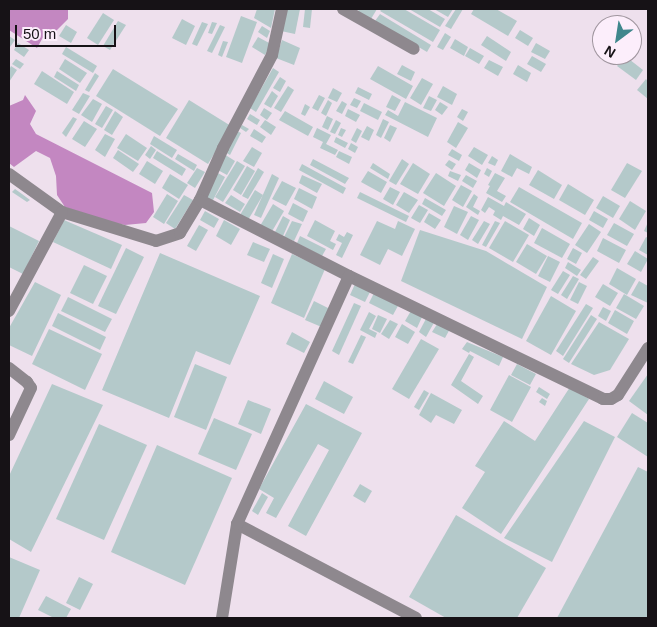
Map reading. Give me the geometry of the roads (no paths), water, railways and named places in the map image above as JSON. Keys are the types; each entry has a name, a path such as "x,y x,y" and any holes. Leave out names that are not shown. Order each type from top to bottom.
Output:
{"street":[{"path":"9,174 62,212 156,241 180,233 200,200 223,148 272,55 282,9"},
{"path":"342,9 414,48"},
{"path":"200,200 349,276 603,399 611,399 618,396 648,348"},
{"path":"9,311 62,212"},
{"path":"222,618 237,524 349,276"},
{"path":"9,368 27,382 31,388 9,435"},
{"path":"237,524 416,618"}]}
